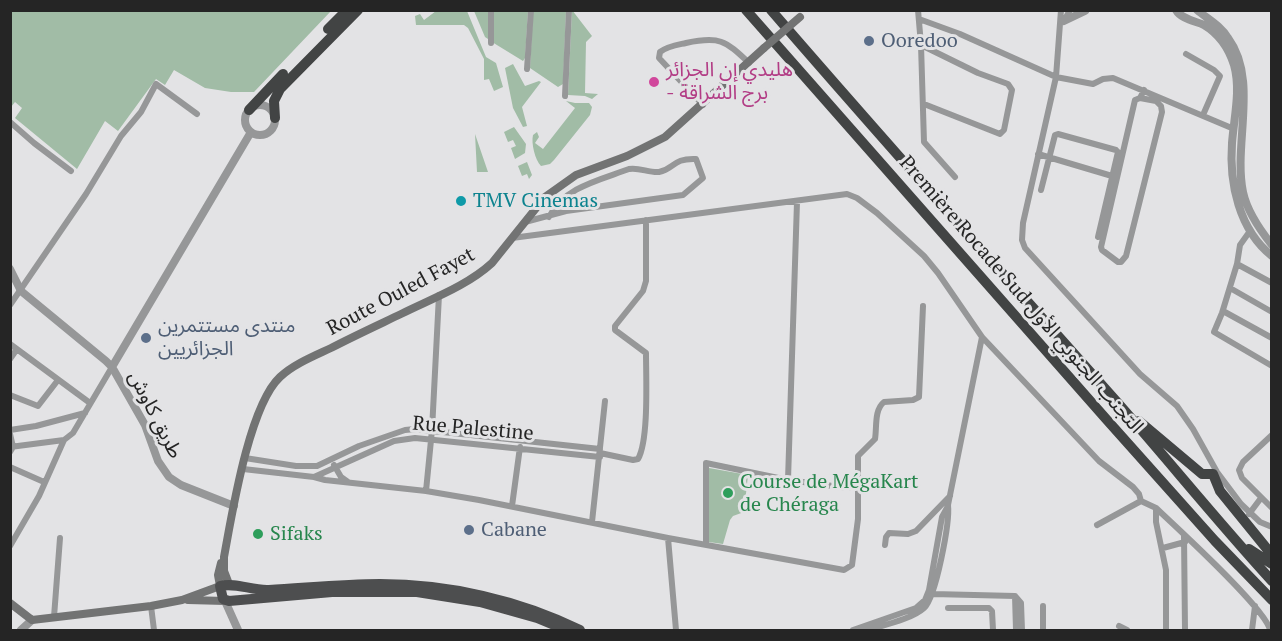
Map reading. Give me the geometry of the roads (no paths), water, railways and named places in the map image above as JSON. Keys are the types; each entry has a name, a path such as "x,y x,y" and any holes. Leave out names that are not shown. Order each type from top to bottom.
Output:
{"highway":[{"path":"249,110 347,10"},
{"path":"274,118 274,101 280,88 358,10"},
{"name":"Première Rocade Sud التجنب الجنوبي الأول","path":"746,10 1215,541 1272,600"},
{"name":"Première Rocade Sud التجنب الجنوبي الأول","path":"771,10 1118,404 1228,533 1272,580"},
{"path":"1118,404 1202,474 1215,473 1220,491 1272,555"},
{"path":"1228,533 1272,564"},
{"path":"1215,541 1272,607"},
{"path":"566,630 537,618 480,602 417,592 332,592 225,601 221,596 224,585 265,590 381,584 434,587 508,603 580,630"}],"main road":[{"name":"Route Ouled Fayet","path":"224,585 224,557 245,458 262,403 271,387 282,376 306,360 439,295 482,271 544,197 576,175 627,156 666,137 802,14"},
{"path":"10,603 32,620 151,606 182,600 224,585"},
{"path":"182,600 225,601"}],"street":[{"path":"491,10 491,43"},
{"path":"527,69 531,10"},
{"path":"565,96 569,10"},
{"path":"918,10 924,142 955,177"},
{"path":"1062,10 1056,77 1023,223 1022,240 1025,248 1140,374 1177,406 1186,417 1215,473 1249,514 1272,527"},
{"path":"1062,24 1070,10"},
{"path":"1062,24 1084,11 1091,10"},
{"path":"1177,13 1185,16 1190,10"},
{"path":"1197,10 1220,28 1228,38 1239,62 1243,91 1240,144 1243,193 1258,227 1272,245"},
{"path":"1177,13 1205,26 1220,39 1227,49 1236,74 1232,160 1237,202 1250,231 1263,249 1272,256"},
{"path":"919,19 960,34 1056,77 1093,84 1103,79 1113,78 1234,129"},
{"path":"703,105 659,58 660,52 667,47 717,39 726,42 748,63"},
{"path":"921,45 978,73 1008,84 1012,90 1004,130 1000,134 924,104"},
{"path":"1186,54 1220,76 1203,115"},
{"path":"10,305 87,194 121,136 141,112 156,84 197,114"},
{"path":"1140,98 1156,101 1161,106 1162,112 1126,256 1118,262 1114,261 1101,247 1136,100 1140,98 1144,90"},
{"path":"258,105 270,109 274,118 270,131 260,135 251,132 245,119 249,110 258,105"},
{"path":"10,122 72,171"},
{"path":"10,546 39,496 64,440 73,433 251,132"},
{"path":"1041,190 1053,138 1056,134 1118,152 1098,237"},
{"path":"1038,154 1112,176"},
{"path":"522,223 549,217 566,212 683,195 703,178 696,159 683,158 657,172 629,169 576,190 557,204 549,217"},
{"path":"511,238 847,194 866,204 924,256 981,338 1099,460 1133,487 1141,501 1156,508 1255,605 1270,630"},
{"path":"788,480 797,202"},
{"path":"600,453 633,460 638,459 642,450 646,353 615,330 615,326 643,291 646,281 646,220"},
{"path":"1250,231 1240,245 1238,264 1214,332 1272,366"},
{"path":"1238,264 1272,283"},
{"name":"طريق كاوش","path":"10,269 21,291 112,367 145,425 158,461 169,477 181,485 234,506"},
{"path":"1230,288 1272,312"},
{"path":"426,491 432,430 439,295"},
{"path":"314,477 426,491 512,506 668,538 844,570 852,565 858,519 858,456 875,439 877,411 880,404 913,400 919,397 923,306"},
{"path":"1223,311 1272,338"},
{"path":"868,630 918,612 928,603 933,594 981,338"},
{"path":"10,344 90,403"},
{"path":"10,359 17,349"},
{"path":"10,395 39,406 58,380"},
{"path":"592,522 605,401"},
{"path":"64,440 11,449 10,432 85,413"},
{"name":"Rue Palestine","path":"245,458 308,467 405,430 432,430 521,440 600,453"},
{"path":"1272,435 1243,462 1239,470 1242,478 1272,508"},
{"name":"Rue Palestine","path":"243,469 314,477 394,441 415,438 600,453"},
{"path":"512,506 521,440"},
{"path":"331,460 349,483"},
{"path":"706,544 706,463 788,480 848,488"},
{"path":"10,467 45,482"},
{"path":"885,545 889,533 908,534 916,531 950,496"},
{"path":"1249,514 1261,498"},
{"path":"1097,525 1141,501"},
{"path":"853,630 916,608 925,600 929,590 942,517 948,505"},
{"path":"1156,508 1156,522 1166,570 1166,630"},
{"path":"1184,535 1185,630"},
{"path":"54,617 60,538"},
{"path":"668,538 675,630"},
{"path":"1163,548 1185,542"},
{"path":"933,594 1015,596 1021,603 1022,630"},
{"path":"1015,596 1016,630"},
{"path":"234,620 239,600"},
{"path":"225,601 238,630"},
{"path":"1252,630 1255,605"},
{"path":"151,606 154,630"},
{"path":"1043,606 1043,630"},
{"path":"948,608 989,608 992,611 993,630"},
{"path":"21,630 32,620"},
{"path":"30,630 32,620"},
{"path":"1119,626 1127,630"}],"place":[{"name":"Ooredoo","path":"869,41"},
{"name":"هليدي إن الجزائر - برج الشراقة","path":"654,82"},
{"name":"TMV Cinemas","path":"461,201"},
{"name":"منتدى مستتمرين الجزائريين","path":"146,338"},
{"name":"Course de MégaKart de Chéraga","path":"728,493"},
{"name":"Cabane","path":"469,530"},
{"name":"Sifaks","path":"258,534"}]}
